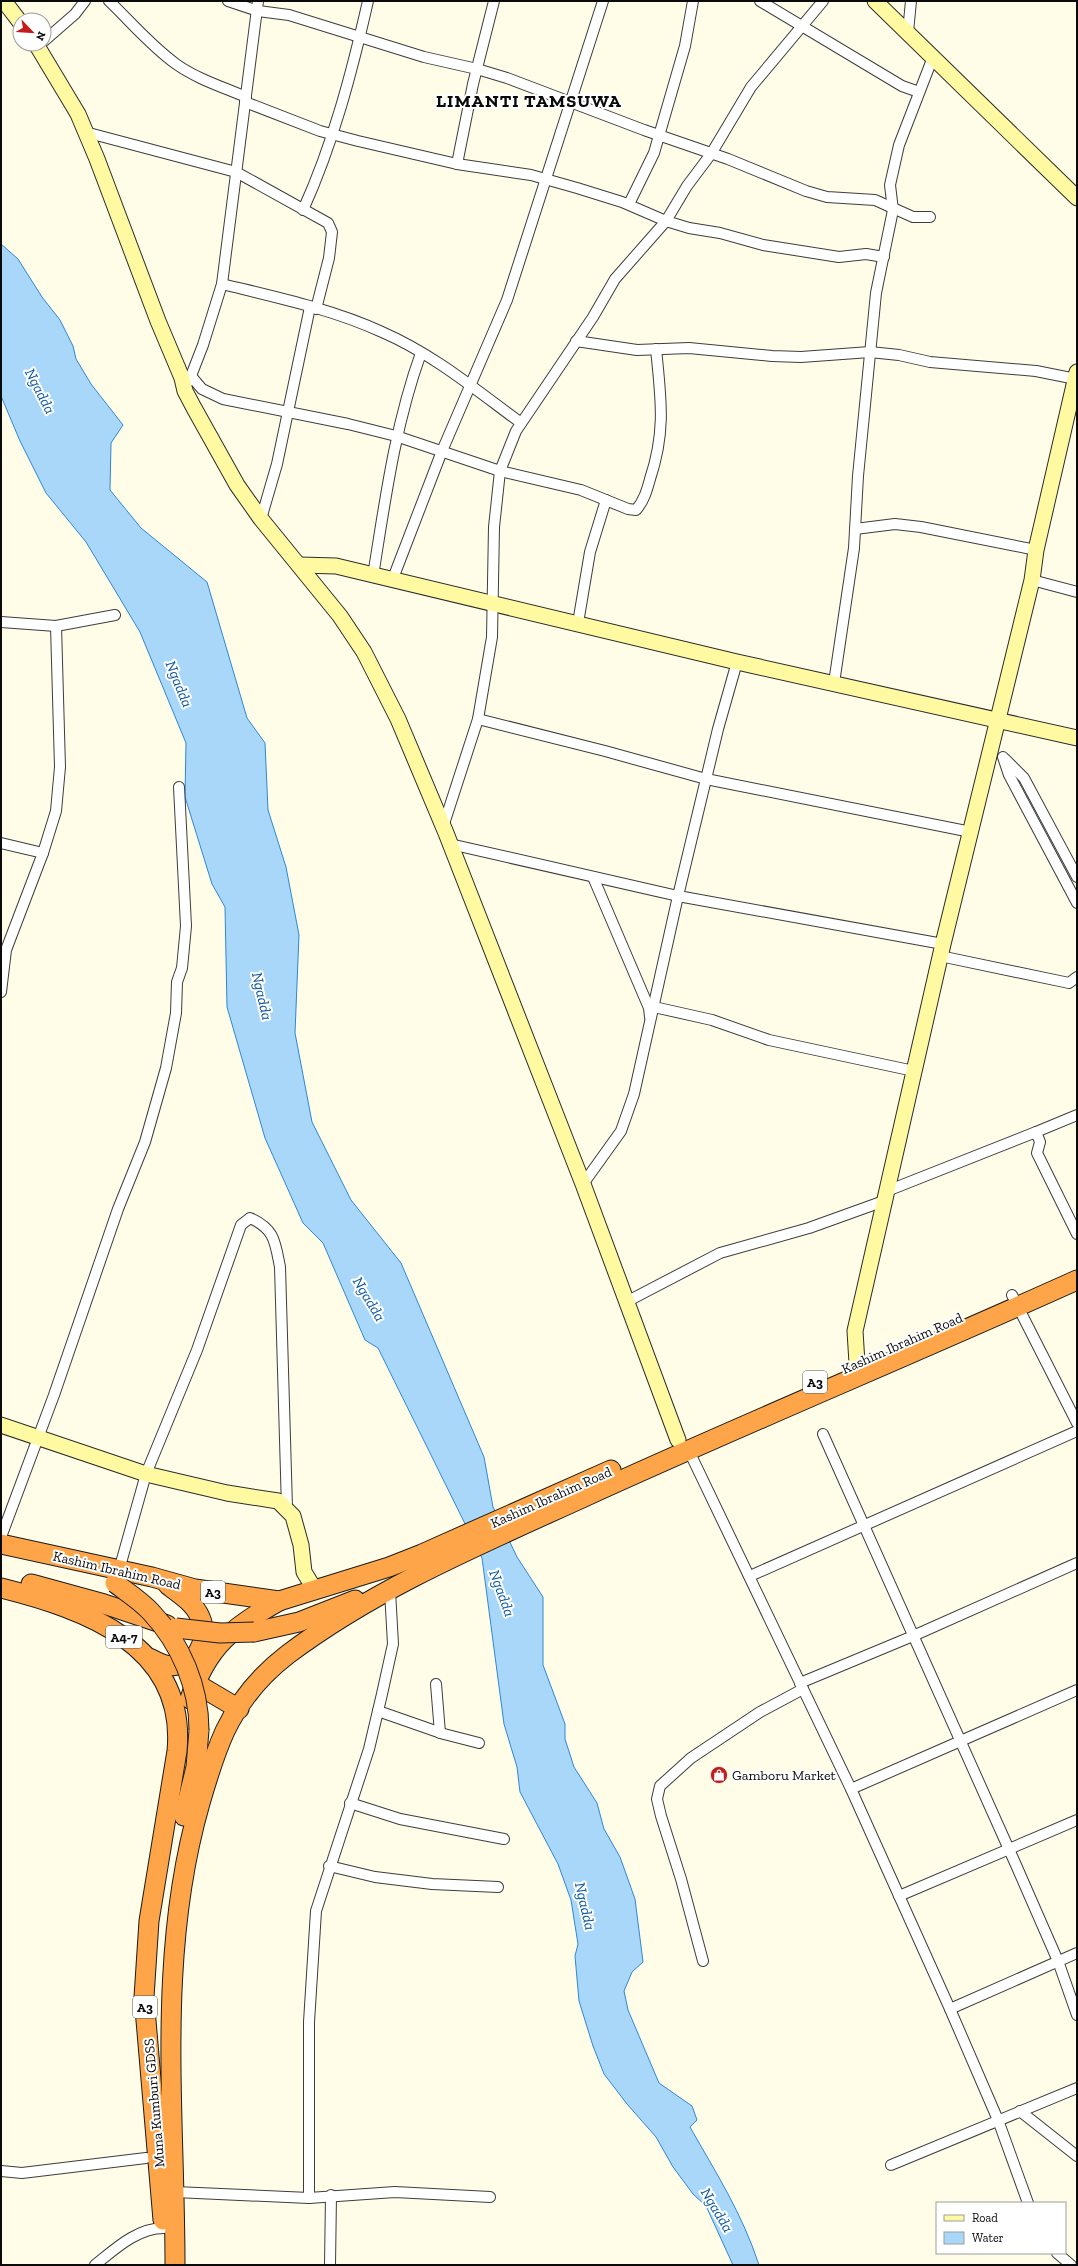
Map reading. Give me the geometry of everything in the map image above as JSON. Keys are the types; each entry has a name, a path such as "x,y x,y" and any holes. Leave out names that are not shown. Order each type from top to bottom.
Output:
{"highway":[{"name":"Kashim Ibrahim Road","path":"683,1444 1015,1301 1077,1266"},
{"name":"Kashim Ibrahim Road","path":"1,1544 117,1576 161,1580 195,1589 279,1601 315,1590 423,1565 856,1363 1015,1301 1077,1280"},
{"path":"1,1556 117,1576"},
{"name":"Kashim Ibrahim Road","path":"175,2192 172,2119 172,1996 174,1941 189,1843 212,1762 226,1728 255,1686 286,1656 328,1627 390,1591 423,1565"},
{"name":"A4-7","path":"1,1576 104,1604 176,1628 220,1633 254,1632 299,1622 423,1565"},
{"name":"A3","path":"117,1576 151,1611 170,1635 185,1663 193,1685 199,1709 196,1767 173,1855 161,1922 157,1991 166,2136 175,2192 175,2265"},
{"path":"149,1658 167,1665 179,1665 193,1659 203,1647 205,1637 201,1618 194,1607 182,1595 161,1580"},
{"name":"A4-7","path":"1,1588 48,1601 100,1622 116,1631 149,1658 169,1692 175,1710 178,1742"},
{"path":"178,1742 195,1684 215,1648 243,1622 279,1601"},
{"path":"195,1684 239,1709"},
{"name":"Muna Kumburi GDSS","path":"165,2265 164,2228 144,1997 149,1921 178,1742"}],"street":[{"path":"4,1 12,12"},
{"path":"52,34 75,14 85,1"},
{"path":"108,1 153,46 176,65 195,76 246,100 332,134 457,164 524,174 629,204 666,221 763,245 840,256 866,254 884,257"},
{"path":"228,1 258,6 424,57 477,68 711,154 806,191 827,197 875,200 893,210 914,217 930,217"},
{"path":"303,210 316,180 332,134 360,38 368,1"},
{"path":"457,164 477,68 494,1"},
{"path":"392,581 442,451 507,300 572,103 603,1"},
{"path":"629,204 646,172 658,135 685,46 693,1"},
{"path":"760,1 902,86 919,92"},
{"path":"443,827 478,719 492,637 494,605 494,527 500,471 521,423 576,341 614,279 666,221 687,186 711,154 751,87 823,1"},
{"path":"875,1 1077,198"},
{"path":"908,32 912,1"},
{"path":"185,391 203,345 222,284 258,6"},
{"path":"44,52 85,132 158,321 182,378 185,391 237,485 261,519 340,616 364,652 398,719 450,844 683,1444 750,1576 851,1789 998,2120 1028,2202"},
{"path":"834,683 838,651 849,593 858,476 876,293 893,210 890,185 898,145 933,57"},
{"path":"85,132 236,172 328,223 332,232 328,258 313,308 276,464 261,519"},
{"path":"222,284 313,308 382,332 421,352 471,384 521,423"},
{"path":"576,341 637,350 689,348 801,357 870,352 899,355 930,362 1076,375 1036,550 1032,580 941,950 885,1196 855,1331 856,1363"},
{"path":"191,376 202,389 223,399 288,411 396,436 500,471 581,490 628,509 636,510 641,504 646,493 655,465 661,428 662,404 656,349"},
{"path":"373,576 396,436 407,391 421,352"},
{"path":"578,623 590,552 606,500"},
{"path":"855,529 895,524 908,525 1036,550"},
{"path":"300,565 336,566 392,581 578,623 737,662 1077,738"},
{"path":"1032,580 1077,592"},
{"path":"1,622 56,626 114,615"},
{"path":"1,992 6,950 43,853 56,811 60,767 56,626"},
{"path":"583,1184 621,1130 634,1094 678,896 706,779 737,662"},
{"path":"478,719 605,751 706,779 971,832"},
{"path":"991,748 1003,757 1024,778 1077,877"},
{"path":"1003,757 1009,775 1077,903"},
{"path":"1,1537 38,1439 118,1209 145,1142 166,1068 176,1013 177,982 182,968 186,926 179,787"},
{"path":"1,843 43,853"},
{"path":"450,844 678,896 941,950 1069,983 1077,977"},
{"path":"593,877 649,1008 650,1020"},
{"path":"654,1006 712,1020 769,1040 914,1071"},
{"path":"628,1302 720,1253 809,1228 1077,1115"},
{"path":"1036,1132 1040,1142 1037,1153 1077,1234"},
{"path":"117,1576 146,1474 198,1350 241,1225 250,1218 263,1223 275,1237 280,1267 287,1508"},
{"path":"1015,1301 1077,1423"},
{"path":"1,1425 38,1439 146,1474 227,1493 278,1501 287,1508 293,1516 302,1545 304,1572 315,1590"},
{"path":"750,1576 863,1524 1077,1431"},
{"path":"823,1434 1058,1961 1077,2015"},
{"path":"703,1961 681,1879 661,1816 657,1799 660,1786 691,1758 802,1686 1077,1563"},
{"path":"309,2198 310,2022 312,1952 316,1911 329,1866 369,1749 378,1711 393,1644 390,1591"},
{"path":"436,1684 440,1733"},
{"path":"851,1789 1077,1690"},
{"path":"378,1711 440,1733 479,1743"},
{"path":"350,1803 400,1819 504,1839"},
{"path":"899,1896 1077,1820"},
{"path":"329,1866 375,1877 432,1884 498,1887"},
{"path":"950,2009 1077,1953"},
{"path":"891,2165 1077,2088"},
{"path":"1020,2111 1077,2156"},
{"path":"1,2171 22,2172 146,2158"},
{"path":"175,2192 309,2198 331,2195 395,2192 490,2197"},
{"path":"330,2265 331,2195"},
{"path":"95,2265 140,2232 151,2228 164,2228"},
{"path":"1060,2259 1071,2265"}],"water":[{"name":"Ngadda","path":"1,244 18,259 42,297 60,320 73,346 76,359 91,384 123,425 111,443 110,490 141,528 207,582 247,718 265,743 268,810 286,867 299,935 295,1033 312,1122 351,1200 401,1263 484,1457 493,1507 517,1557 543,1597 543,1665 565,1724 565,1739 574,1767 597,1803 604,1829 620,1857 635,1899 643,1962 632,1972 624,1991 628,2010 659,2083 692,2106 697,2120 690,2127 737,2211 759,2265 733,2265 706,2206 693,2194 673,2167 656,2137 627,2104 604,2074 593,2046 579,2001 575,1956 578,1944 571,1900 558,1864 520,1792 517,1767 504,1724 482,1558 378,1348 365,1340 323,1243 303,1223 265,1138 227,1007 225,907 212,884 185,797 186,743 140,632 86,542 46,493 20,441 1,396"}],"place":[{"name":"Gamboru Market","path":"719,1775"}],"district":[{"name":"LIMANTI TAMSUWA","path":"529,101"}]}
